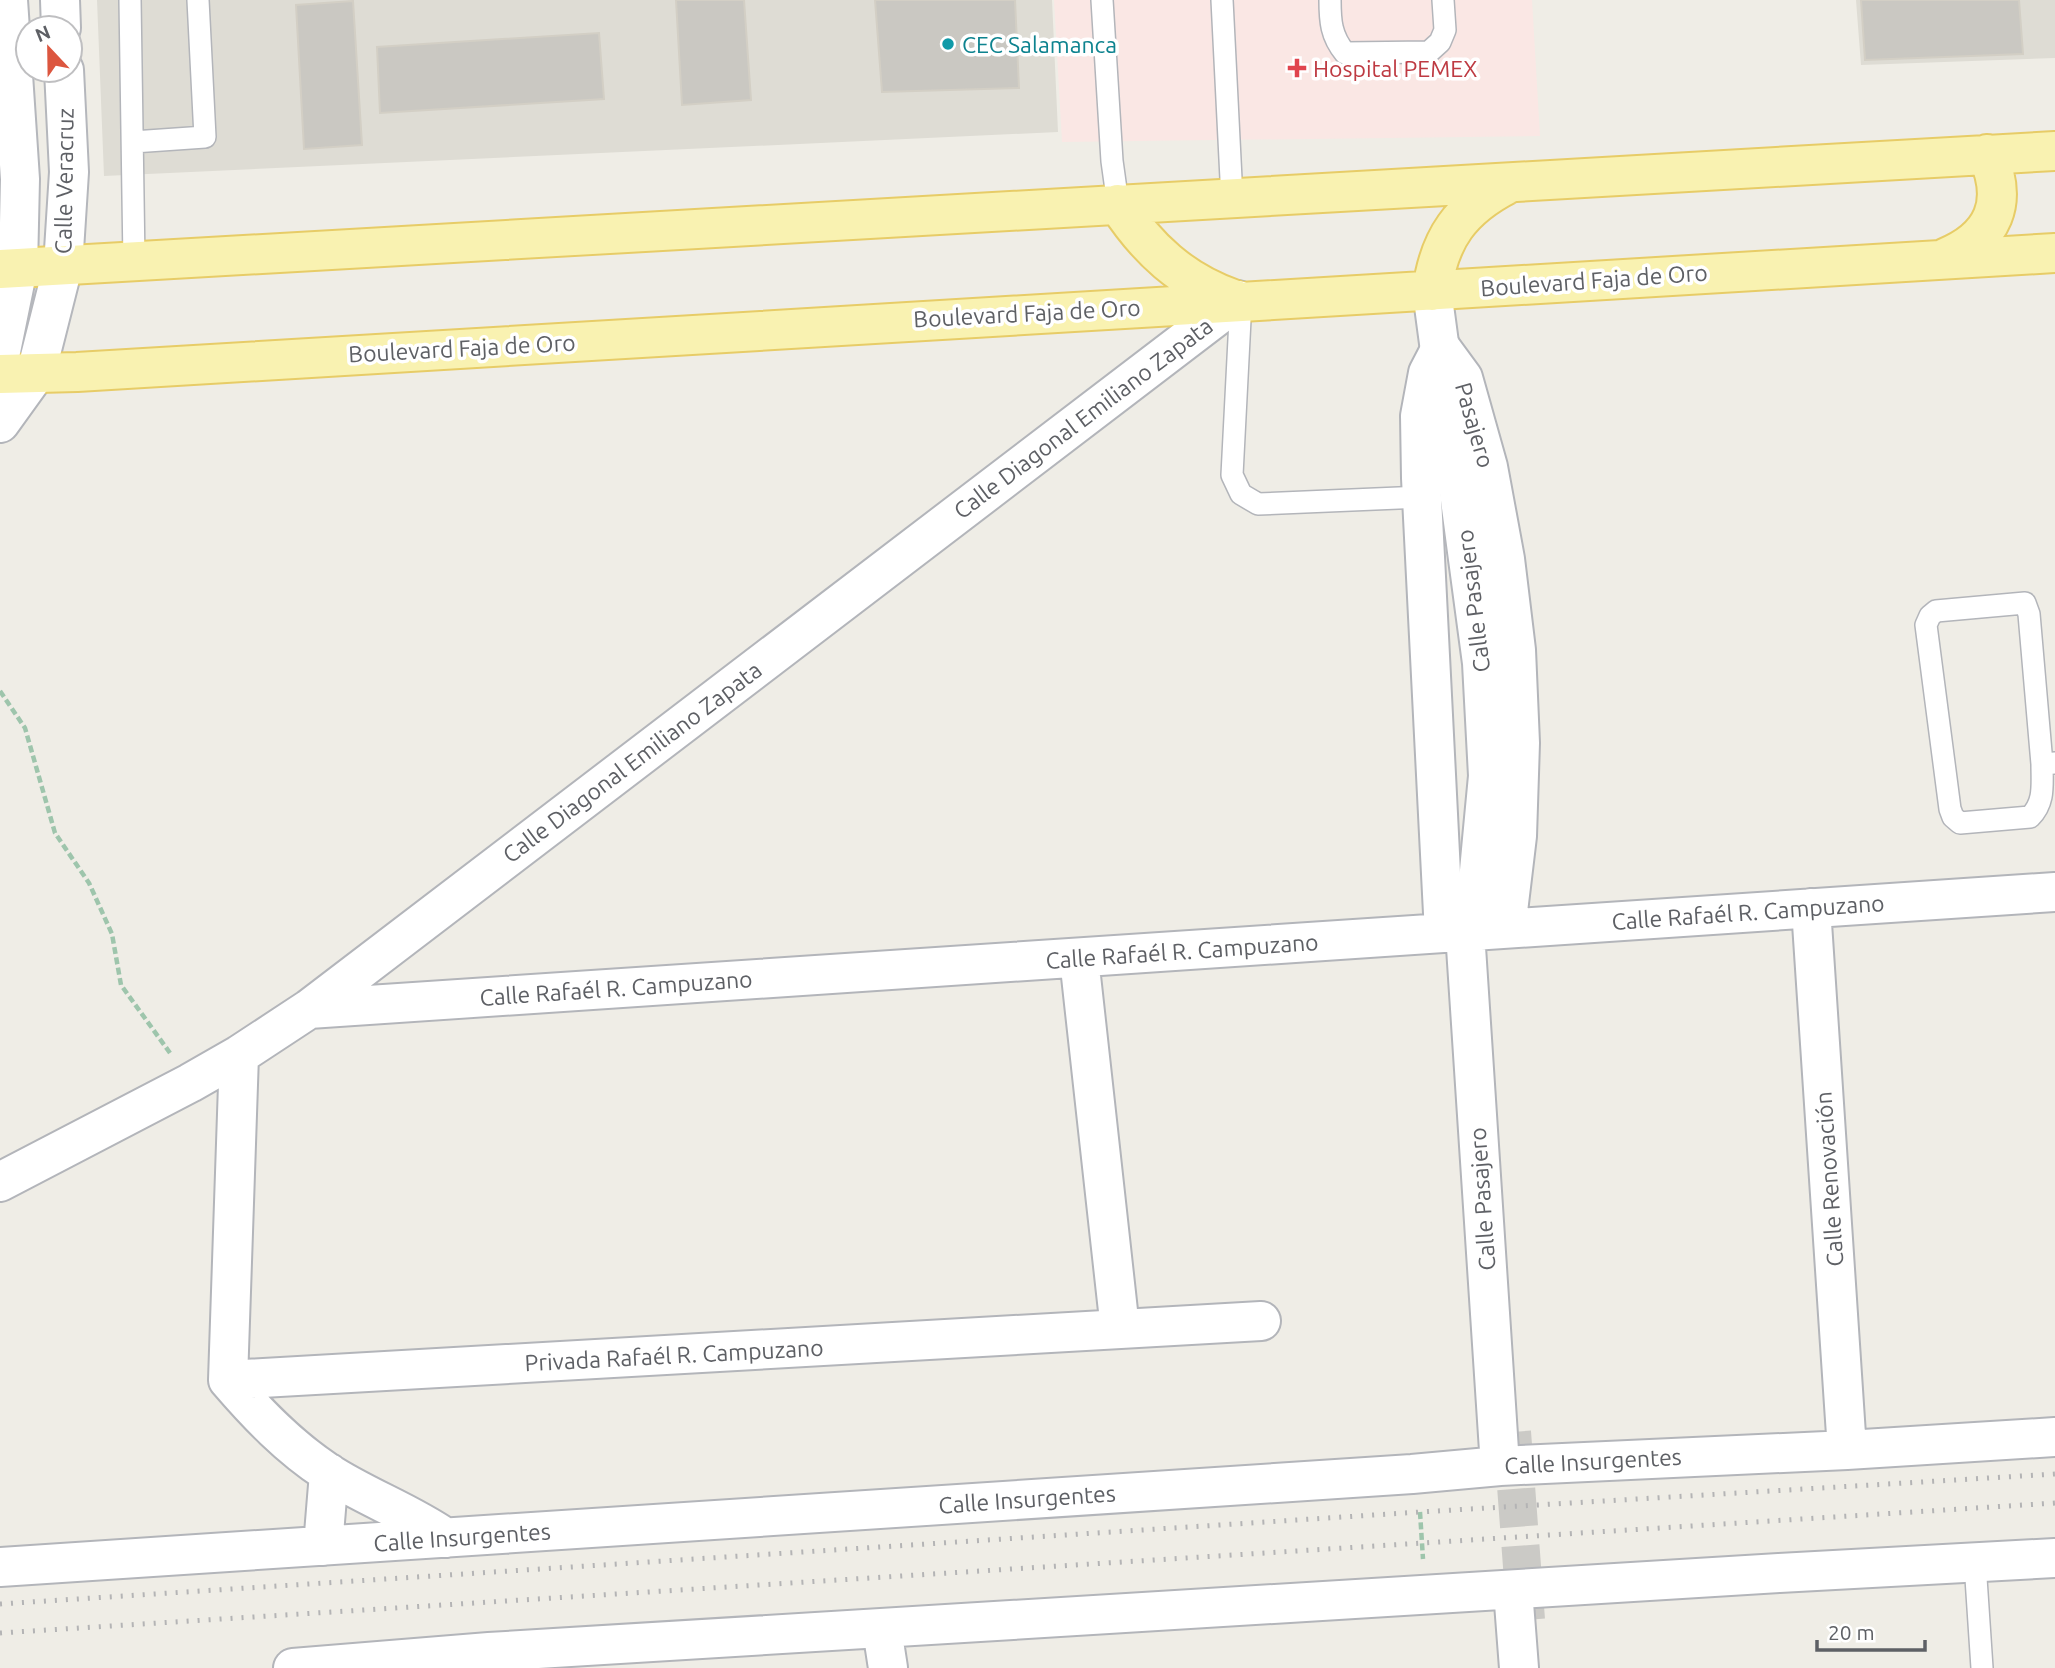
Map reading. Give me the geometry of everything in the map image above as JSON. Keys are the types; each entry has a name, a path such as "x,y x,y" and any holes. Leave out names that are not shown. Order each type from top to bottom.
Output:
{"main road":[{"path":"9,268 2055,151"},
{"path":"1945,258 1965,249 1982,235 1993,216 1998,195 1996,174 1987,155"},
{"path":"1432,291 1435,268 1443,246 1455,226 1470,208 1510,183"},
{"path":"1118,204 1141,237 1168,264 1213,292 1240,300"},
{"name":"Boulevard Faja de Oro","path":"18,374 2055,253"}],"street":[{"name":"Calle Veracruz","path":"0,356 20,179 8,0"},
{"name":"Calle Veracruz","path":"18,374 63,266 69,172 65,84"},
{"name":"Calle Pasajero","path":"1432,291 1482,663 1488,776 1472,927 1500,1466"},
{"name":"Calle Diagonal Emiliano Zapata","path":"0,1182 190,1083 309,1009 1240,300"},
{"name":"Pasajero","path":"1441,348 1428,373 1420,415 1422,497 1472,927"},
{"path":"0,423 18,374"},
{"name":"Calle Rafaél R. Campuzano","path":"309,1009 1079,958 1472,927 2055,892"},
{"name":"Calle Renovación","path":"1811,908 1847,1450"},
{"path":"1079,958 1120,1329"},
{"path":"239,1055 228,1380 283,1438 328,1473 446,1538"},
{"name":"Privada Rafaél R. Campuzano","path":"228,1380 1261,1321"},
{"name":"Calle Insurgentes","path":"0,1567 1398,1475 1500,1466 1847,1450 2055,1437"},
{"path":"323,1546 328,1473"},
{"path":"293,1668 490,1660 882,1629 2055,1558"},
{"path":"1513,1590 1519,1668"},
{"path":"882,1629 888,1668"}],"lane":[{"path":"130,0 134,262"},
{"path":"133,142 205,137 198,0"},
{"path":"1101,0 1112,161 1118,204"},
{"path":"1222,0 1232,199"},
{"path":"1329,0 1335,41 1345,53 1429,52 1440,42 1445,30 1443,0"},
{"path":"1240,300 1233,475 1241,494 1258,504 1422,497"},
{"path":"2025,603 2028,607 2049,763 2042,800 2038,809 2029,817 1960,823 1953,817 1927,625 1930,616 1937,611 2025,603"},
{"path":"1975,1563 1982,1668"}],"path":[{"path":"0,691 25,728 55,832 89,883 112,934 121,985 190,1083"},
{"path":"1419,1501 1426,1596"}],"shaded area":[{"path":"97,0 1052,0 1058,132 104,176"},
{"name":"Hospital PEMEX","path":"1054,0 1532,0 1540,136 1062,142"},
{"path":"1856,0 2055,0 2055,58 1861,65"}],"building":[{"path":"676,0 744,0 751,100 682,105"},
{"name":"CEC Salamanca","path":"875,0 1015,0 1019,88 882,92"},
{"path":"1861,0 2019,0 2023,54 1865,60"},
{"path":"353,1 362,145 304,149 296,5"},
{"path":"599,33 604,99 380,113 377,47"}],"tunnel":[{"path":"1512,1432 1526,1620"}],"railway":[{"path":"0,1604 1420,1512 2055,1474"},
{"path":"0,1633 2055,1503"}],"place":[{"name":"CEC Salamanca","path":"948,44"},
{"name":"Hospital PEMEX","path":"1297,68"}]}
